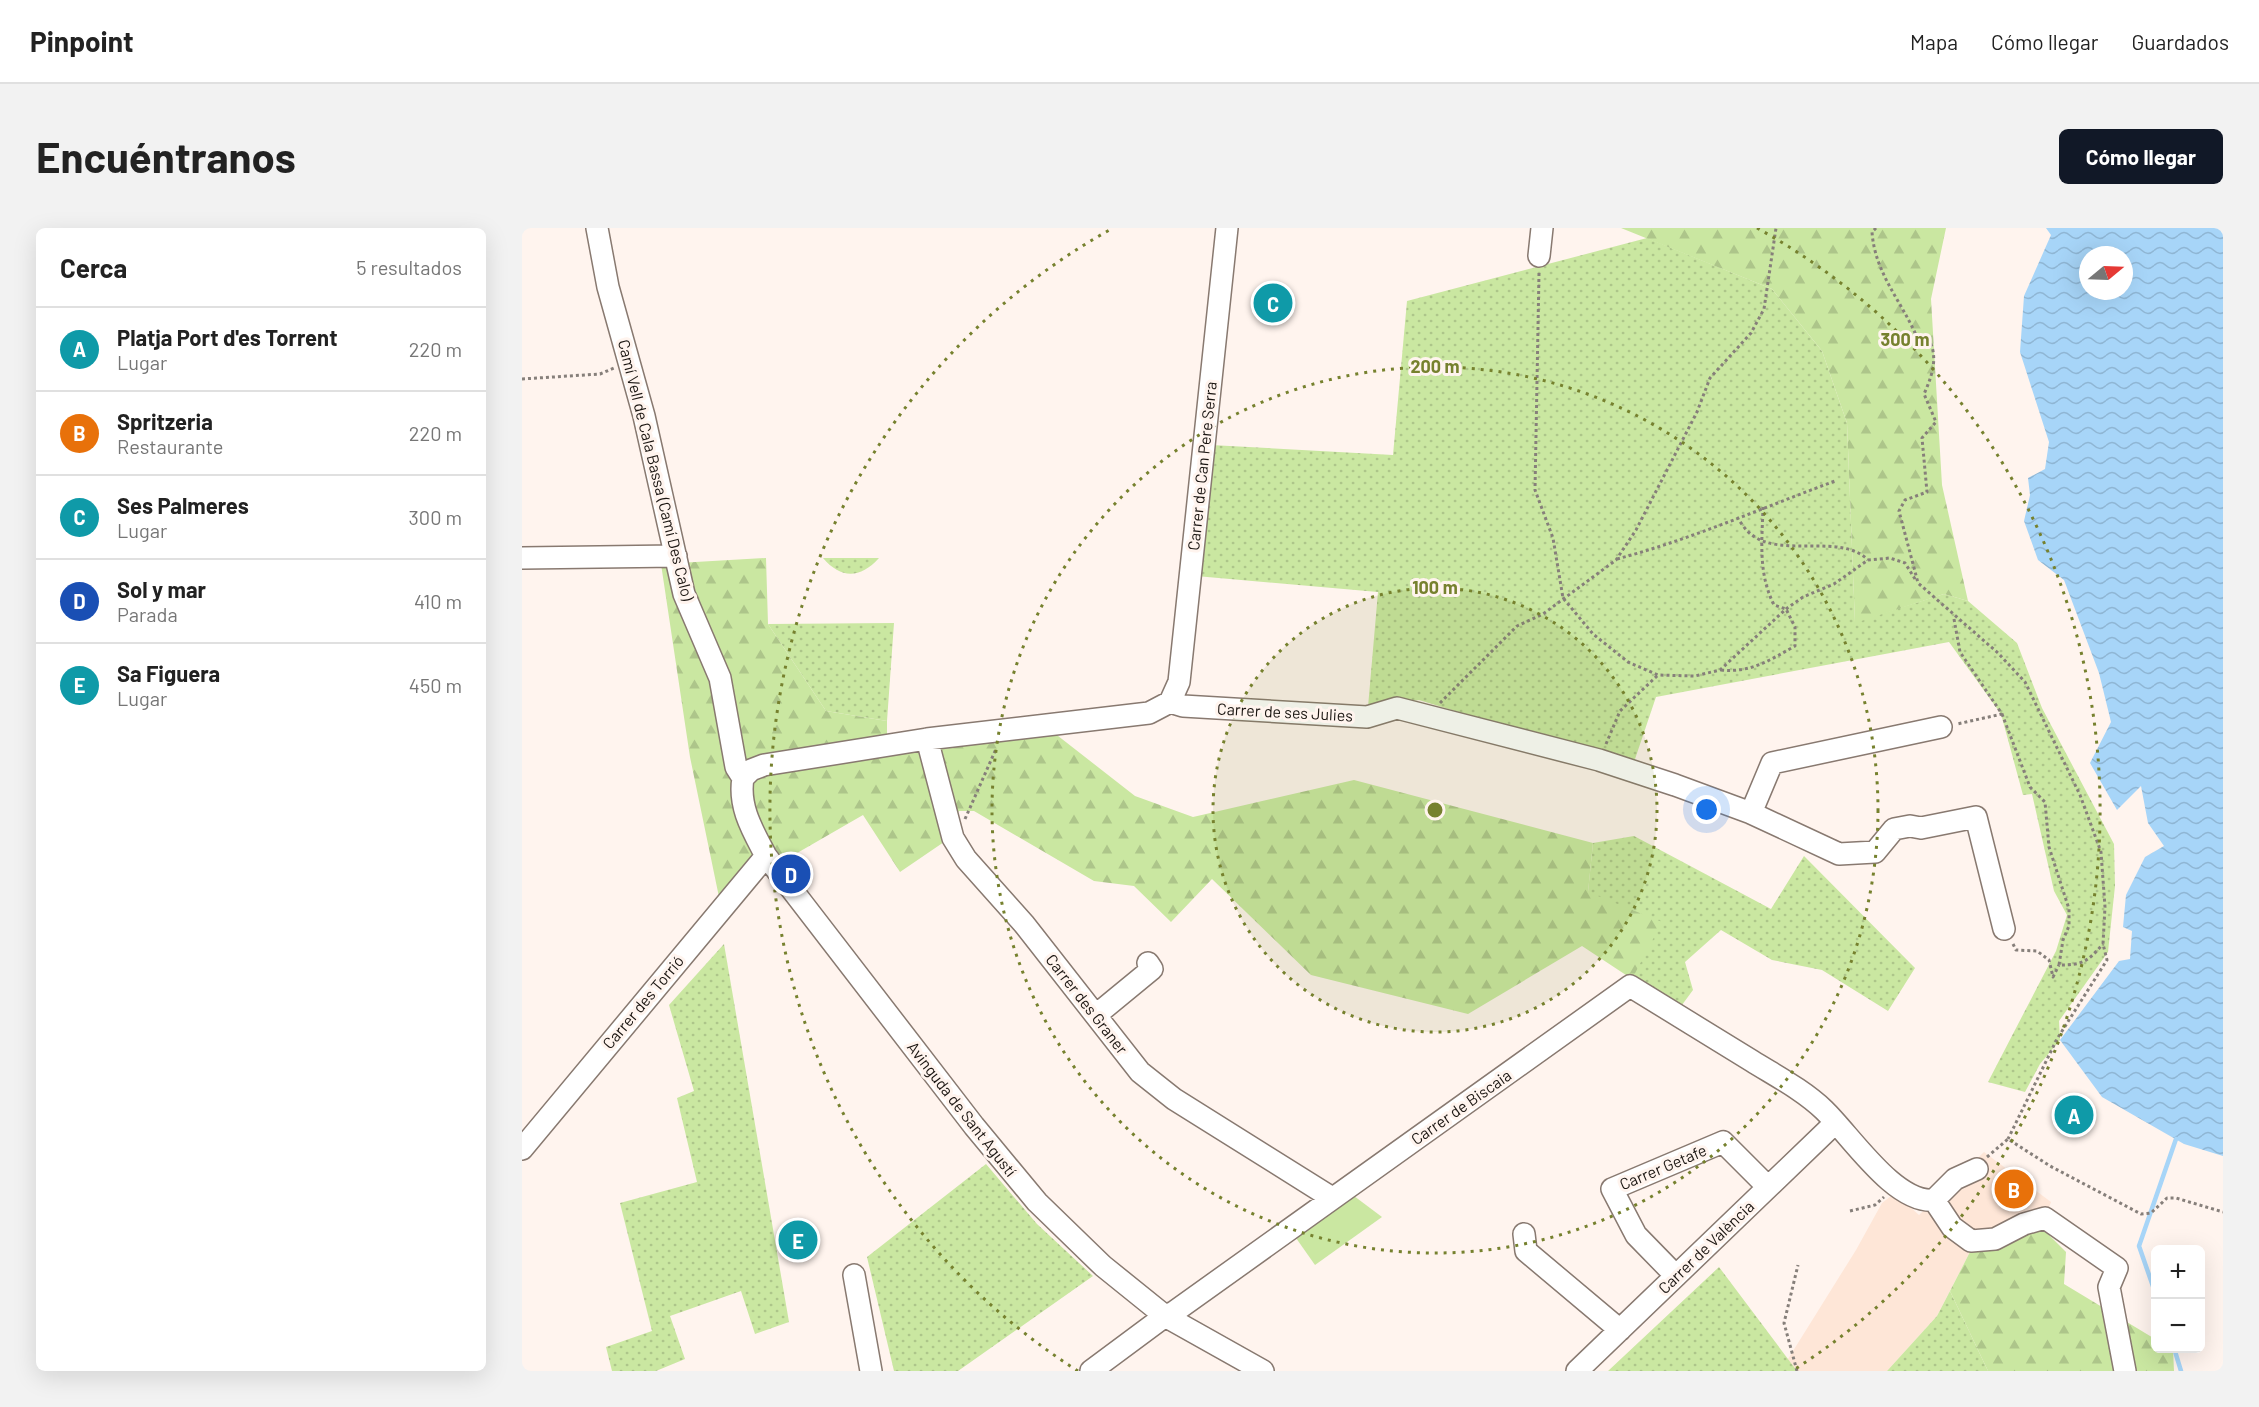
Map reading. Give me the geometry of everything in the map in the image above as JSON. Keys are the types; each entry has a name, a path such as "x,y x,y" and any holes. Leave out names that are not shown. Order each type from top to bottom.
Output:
{"street":[{"name":"Camí Vell de Cala Bassa (Camí Des Calo)","path":"597,228 608,287 629,362 684,594 720,678 736,767 743,778"},
{"name":"Carrer de Can Pere Serra","path":"1170,702 1179,682 1227,228"},
{"path":"1539,256 1542,228"},
{"path":"522,558 676,556"},
{"name":"Carrer de ses Julies","path":"1170,702 1183,706 1367,717 1397,708 1599,760 1751,813 1839,854 1875,852 1894,829 1910,826 1920,828 1976,817 2004,929"},
{"path":"743,778 751,770 764,765 999,729 1149,713 1170,702"},
{"path":"1751,813 1772,763 1941,727"},
{"name":"Carrer des Graner","path":"927,739 953,838 966,859 1024,924 1140,1072 1332,1198"},
{"name":"Avinguda de Sant Agustí","path":"743,778 740,792 746,814 766,856 974,1126 1037,1202 1103,1266 1165,1316 1263,1371"},
{"name":"Carrer des Torrió","path":"522,1149 766,856"},
{"path":"1096,1015 1152,969 1148,963"},
{"name":"Carrer de Biscaia","path":"1091,1371 1630,986 1793,1087 1824,1110 1834,1124"},
{"path":"1834,1124 1906,1194 1922,1201 1934,1200 1955,1179 1977,1170"},
{"name":"Carrer de València","path":"1577,1371 1834,1124"},
{"name":"Carrer Getafe","path":"1676,1276 1636,1235 1612,1189 1723,1142 1768,1187"},
{"path":"1934,1200 1953,1227 1971,1241 1995,1239 2024,1224 2045,1218 2117,1268 2109,1287 2125,1371"},
{"path":"1524,1234 1526,1251 1620,1330"},
{"path":"854,1275 871,1371"}],"path":[{"path":"1616,560 1641,521 1697,412 1710,378 1751,333 1764,309 1776,228"},
{"path":"1876,228 1872,232 1873,251 1882,276 1908,316 1916,335 1926,336 1933,346 1933,373 1924,394 1936,422 1922,438 1927,492 1905,500 1899,511 1918,583"},
{"path":"1539,256 1535,490 1553,538 1563,598 1593,634 1628,662 1658,675 1695,676 1720,670 1739,672 1758,667 1795,646 1795,627 1786,609 1774,605 1764,586 1761,563 1763,507"},
{"path":"522,379 600,374 629,362"},
{"path":"1426,717 1517,626 1543,614 1616,560 1712,530 1737,517 1835,480"},
{"path":"1737,517 1752,535 1762,540 1783,545 1798,544 1837,548 1862,553 1868,560"},
{"path":"1720,670 1786,609 1803,597 1834,584 1868,560 1890,558 1905,563 1918,583 1954,617 1998,653 2025,682 2080,795 2101,852 2105,907 2103,944 2107,960 2057,1039 2008,1139 1994,1149 1977,1170"},
{"path":"1954,617 1960,652 2002,714 2030,787 2045,802 2049,847 2069,909 2069,926 2063,940 2059,965 2053,977 2049,960 2037,951 2016,950 2004,929"},
{"path":"1599,760 1620,711 1658,675"},
{"path":"1941,727 2002,714"},
{"path":"953,838 975,802 998,745 999,729"},
{"path":"2059,965 2076,965 2089,960 2103,944"},
{"path":"2008,1139 2050,1166 2142,1214 2151,1213 2167,1197 2223,1212"},
{"path":"1850,1211 1875,1205 1881,1200"},
{"path":"1797,1371 1784,1323 1798,1265"}],"shaded area":[{"path":"1984,1152 2051,1202 2042,1228 1972,1248 1937,1316 1887,1371 1796,1371 1788,1359 1856,1250 1882,1203 1895,1193 1919,1215"}],"green space":[{"path":"1621,228 1946,228 1931,299 1942,485 1968,601 1944,594 1855,623 1847,423 1822,351 1772,289"},
{"path":"1647,238 1772,289 1822,351 1847,423 1855,622 1944,594 1968,601 2017,643 2042,708 2114,844 2115,886 2108,952 2059,1021 2060,1040 2040,1064 2025,1092 1988,1082 2056,951 2067,915 2054,891 2032,794 2023,795 2001,714 1949,642 1656,697 1633,765 1419,700 1368,707 1378,592 1196,576 1211,445 1393,455 1407,301"},
{"path":"766,558 768,624 826,711 887,721 887,737 1053,732 1135,796 1193,817 1354,780 1593,843 1588,892 1662,922 1632,979 1582,946 1468,1014 1311,975 1212,879 1171,922 1134,886 1094,881 974,811 959,811 944,842 900,872 863,815 785,860 754,860 719,897 690,757 661,564"},
{"path":"823,558 879,558 865,570 851,574 837,570"},
{"path":"894,623 887,721 826,711 768,624"},
{"path":"1634,836 1771,909 1804,856 1915,968 1888,1011 1822,970 1772,960 1721,930 1685,962 1693,990 1679,1009 1632,979 1588,892 1593,843"},
{"path":"724,944 789,1322 755,1334 741,1291 670,1316 685,1359 656,1371 612,1371 606,1347 652,1331 620,1203 697,1182 677,1098 694,1091 669,1005"},
{"path":"986,1164 1037,1224 1093,1276 958,1371 894,1371 867,1257"},
{"path":"1354,1196 1382,1217 1315,1265 1296,1238"},
{"path":"2042,1228 2066,1252 2064,1284 2151,1337 2151,1353 2173,1353 2174,1371 1988,1371 1950,1291 1972,1248"},
{"path":"1719,1267 1797,1371 1608,1371"},
{"path":"1950,1291 1988,1371 1887,1371 1937,1316"}],"water":[{"path":"2046,228 2223,228 2223,1156 2184,1144 2102,1097 2060,1040 2119,961 2130,959 2132,931 2123,927 2126,895 2145,857 2164,846 2148,823 2141,786 2117,810 2090,763 2111,722 2099,673 2064,580 2038,560 2024,521 2030,495 2028,478 2045,469 2049,442 2020,352 2024,296 2051,235"}],"waterway":[{"path":"2151,1281 2139,1246 2176,1139"},
{"path":"2176,1353 2181,1371"}],"place":[{"name":"Ses Palmeres","path":"1273,303"},
{"name":"Sol y mar","path":"791,874"},
{"name":"Platja Port d'es Torrent","path":"2074,1115"},
{"name":"Spritzeria","path":"2014,1189"},
{"name":"Sa Figuera","path":"798,1240"}]}
